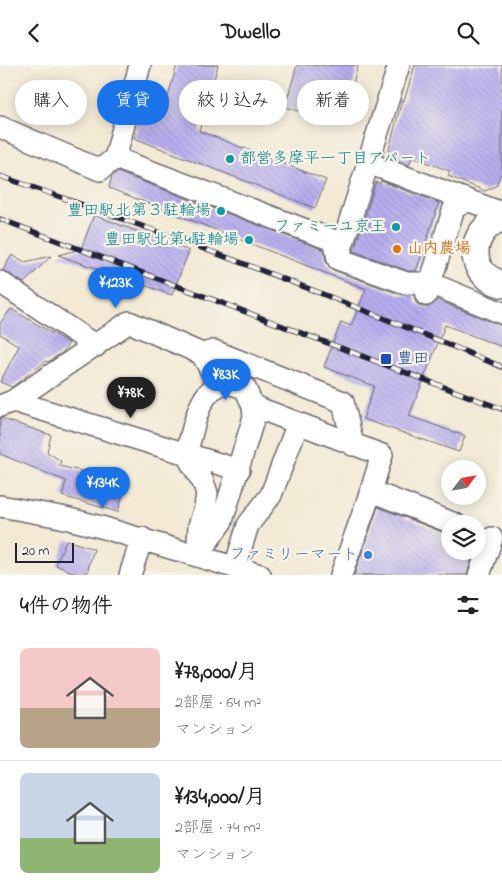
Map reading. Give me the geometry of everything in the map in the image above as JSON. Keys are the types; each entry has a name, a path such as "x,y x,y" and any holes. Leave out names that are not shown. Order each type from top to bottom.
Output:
{"main road":[{"path":"502,218 490,222 478,235 475,247 476,261 482,272 494,282 502,284"}],"street":[{"path":"108,164 140,65"},
{"path":"338,259 399,65"},
{"path":"0,127 335,241 338,259"},
{"path":"368,163 502,213"},
{"path":"428,289 454,208 467,201"},
{"path":"338,259 406,283 502,313"},
{"path":"0,282 96,346"},
{"path":"6,403 96,346 129,322 202,354 214,351 343,402 353,445"},
{"path":"202,354 218,384"},
{"path":"227,383 245,388 253,406 254,417 239,471 222,521 197,556 199,527 207,493 186,455 203,399 210,389 218,384 227,383"},
{"path":"6,403 239,471"},
{"path":"253,406 382,455 341,575"},
{"path":"235,567 248,525 271,495 298,423"},
{"path":"371,491 441,518"},
{"path":"0,506 61,517 142,539 260,575"},
{"path":"479,575 490,538"},
{"path":"130,575 142,539"}],"building":[{"name":"都営多摩平一丁目アパート","path":"177,65 218,65 214,80 179,80 179,125 201,125 199,131 326,180 315,208 134,138 139,125 169,125 169,93"},
{"path":"297,65 358,65 354,80 297,80 297,110 287,108 287,100"},
{"path":"415,65 502,65 502,171 496,186 485,191 448,176 450,171 412,157 409,165 387,157 402,100 404,101"},
{"path":"117,172 324,250 326,262 333,270 402,295 414,295 416,303 422,307 429,307 437,300 502,326 502,347 445,325 409,416 465,436 459,452 363,419 374,386 324,367 341,322 351,326 366,289 109,188 112,176"},
{"name":"ファミーユ京王","path":"381,181 439,203 416,271 408,271 354,251 376,182 380,184"},
{"path":"94,215 189,251 172,295 58,255 81,249"},
{"path":"12,255 25,262 51,256 24,283 3,270"},
{"path":"11,309 69,343 63,352 48,362 46,361 12,387 0,382 19,346 0,334 0,323"},
{"path":"0,418 51,435 47,452 61,461 59,466 126,481 118,512 62,496 66,481 0,454"},
{"path":"378,507 441,532 441,560 471,560 467,575 354,575"},
{"path":"66,540 94,549 86,575 79,575 56,565"}],"railway":[{"path":"0,176 127,220 252,267 502,367"},
{"path":"0,219 502,409"}],"place":[{"name":"都営多摩平一丁目アパート","path":"230,159"},
{"name":"豊田駅北第３駐輪場","path":"221,211"},
{"name":"ファミーユ京王","path":"396,227"},
{"name":"豊田駅北第4駐輪場","path":"249,240"},
{"name":"山内農場","path":"397,249"},
{"name":"豊田","path":"386,359"},
{"name":"ファミリーマート","path":"368,555"}]}
